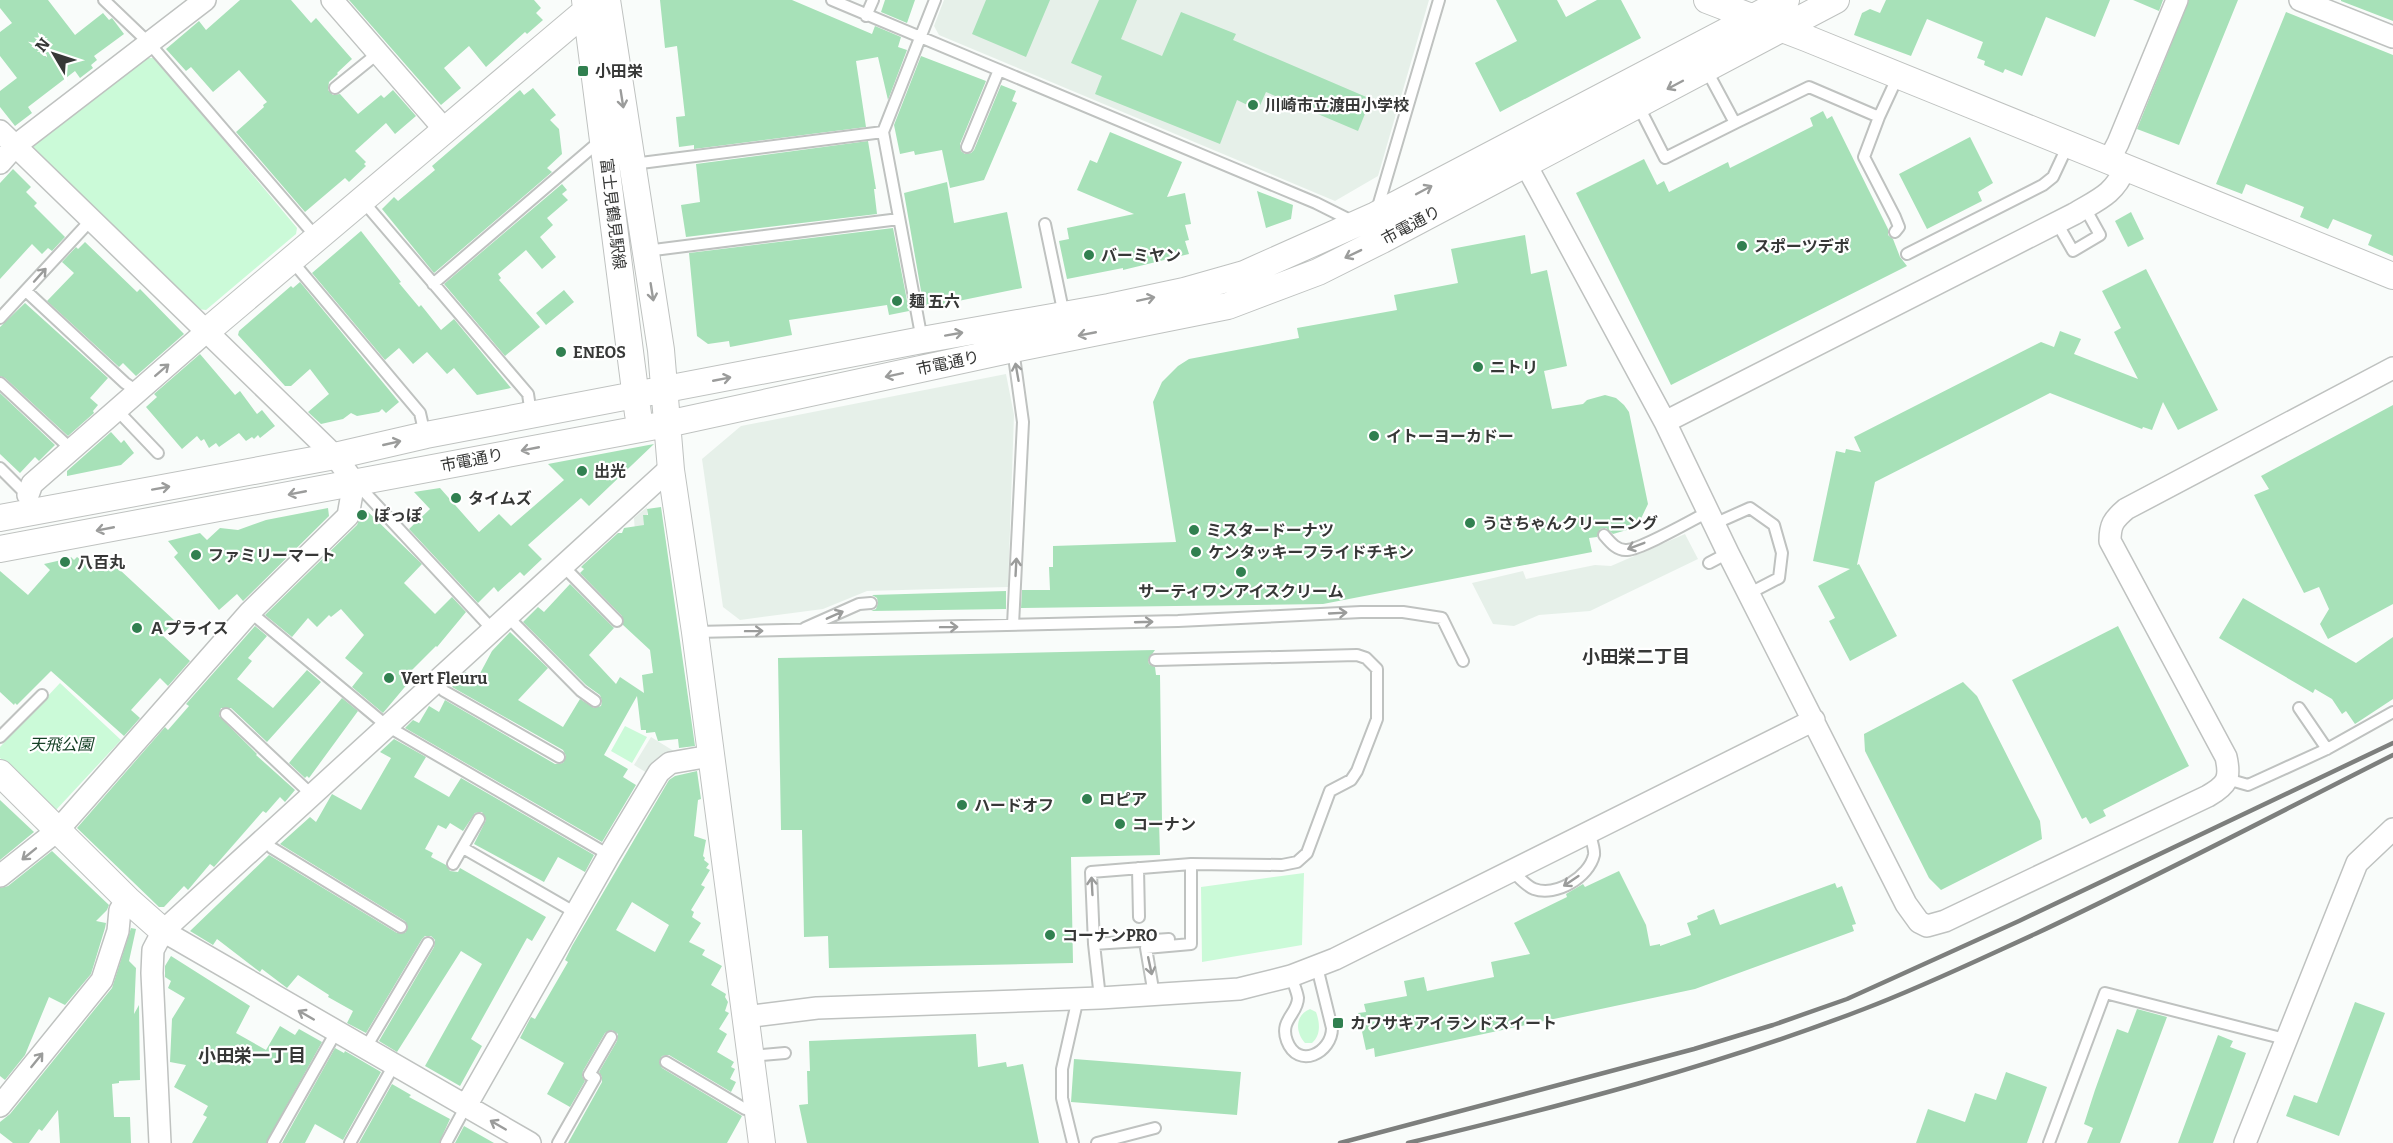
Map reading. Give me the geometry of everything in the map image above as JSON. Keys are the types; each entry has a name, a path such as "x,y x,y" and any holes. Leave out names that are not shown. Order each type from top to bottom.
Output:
{"street":[{"path":"0,163 15,146 205,0"},
{"path":"332,0 445,130"},
{"path":"1707,0 1782,28 2393,276"},
{"name":"市電通り","path":"0,518 32,502 335,456 426,435 1184,291 1244,274 1366,219 1786,0"},
{"name":"市電通り","path":"7,546 667,424 1013,349 1228,306 1318,272 1526,165 1836,0"},
{"path":"1665,422 2057,223 2108,193 2119,182 2116,165 2118,143 2177,0"},
{"path":"2300,0 2393,37"},
{"path":"32,502 32,484 116,409 594,3"},
{"name":"富士見鶴見駅線","path":"594,3 603,138 640,429"},
{"name":"富士見鶴見駅線","path":"594,3 631,164 661,350 671,470 695,632 762,1143"},
{"path":"0,131 335,456 354,482 348,516 250,612 57,830 0,876"},
{"path":"1526,165 1665,422 1711,518 1718,558 1748,594 1906,904 1919,922 1928,926 1945,921 2223,787 2229,771 2226,757 2110,541 2110,528 2113,520 2126,509 2393,368"},
{"path":"160,1143 152,973 153,950 163,931 562,565 667,471 671,470"},
{"path":"745,1017 817,1008 1100,998 1239,989 1291,976 1317,967 1814,720"},
{"path":"466,1106 659,771 669,763 710,756"},
{"path":"0,773 128,900 163,931 530,1143"},
{"path":"2245,1143 2357,863 2393,829"},
{"path":"0,1106 102,980 118,931 120,910 128,900"}],"lane":[{"path":"104,0 149,43 317,238"},
{"path":"832,0 1316,203 1366,219 1439,0"},
{"path":"866,16 873,0"},
{"path":"922,340 883,132 935,0"},
{"path":"335,88 377,54"},
{"path":"1706,69 1735,123"},
{"path":"967,147 999,70"},
{"path":"1895,232 1899,227 1895,217 1864,156 1898,75"},
{"path":"1638,105 1665,158 1809,87 1879,117"},
{"path":"631,164 883,132"},
{"path":"433,284 603,138"},
{"path":"1907,254 2053,177 2068,145"},
{"path":"362,200 528,393 532,415"},
{"path":"2057,223 2073,251 2100,235 2085,208"},
{"path":"645,251 899,219"},
{"path":"0,318 91,220"},
{"path":"1045,224 1064,315"},
{"path":"291,260 420,413 426,435"},
{"path":"26,291 125,383 137,391"},
{"path":"1013,349 1023,422 1013,625"},
{"path":"0,383 71,449"},
{"path":"116,409 158,453"},
{"path":"0,468 32,502"},
{"path":"354,482 500,622 595,701"},
{"path":"1604,535 1615,547 1626,550 1711,518 1750,508 1774,525 1782,553 1779,578 1748,594"},
{"path":"562,565 617,621"},
{"path":"799,631 859,604 872,603"},
{"path":"250,612 387,726 609,855"},
{"path":"695,632 1013,625 1403,612 1442,618 1464,661"},
{"path":"1100,998 1094,944 1091,872 1188,864 1282,865 1297,861 1307,853 1330,791 1350,780 1358,771 1377,719 1377,669 1366,658 1357,655 1155,660"},
{"path":"436,682 444,691 559,756"},
{"path":"0,737 42,695"},
{"path":"2299,708 2327,749"},
{"path":"2227,779 2248,785 2327,749 2393,712"},
{"path":"226,714 312,795"},
{"path":"453,864 479,819"},
{"path":"1512,871 1533,889 1550,891 1566,886 1589,865 1594,854 1589,832"},
{"path":"263,839 272,848 401,927"},
{"path":"463,848 576,913"},
{"path":"1094,944 1186,938 1188,864"},
{"path":"1154,995 1146,948 1191,944 1188,864"},
{"path":"1138,868 1139,917"},
{"path":"365,1049 428,943"},
{"path":"1291,976 1298,999 1288,1017 1285,1029 1287,1041 1292,1050 1301,1056 1312,1056 1322,1051 1332,1037 1332,1028 1317,967"},
{"path":"2049,1143 2105,993 2285,1039"},
{"path":"1073,1143 1062,1098 1062,1069 1078,998"},
{"path":"273,1143 336,1032"},
{"path":"558,1143 595,1078 589,1076 611,1037"},
{"path":"750,1056 785,1053"},
{"path":"666,1062 745,1109 758,1109"},
{"path":"350,1143 394,1065"},
{"path":"446,1143 466,1106"},
{"path":"1097,1143 1155,1128"}],"shaded area":[{"name":"川崎市立渡田小学校","path":"944,0 1429,0 1378,176 1335,201 939,35 934,26"},
{"path":"1006,374 1014,415 1008,587 867,591 823,609 740,620 723,607 702,459 741,426"},
{"path":"647,507 647,515 643,516 649,531 635,533 634,518"},
{"path":"1685,534 1698,559 1590,611 1539,615 1514,626 1493,624 1472,583 1523,571 1526,579 1595,565 1611,566"},
{"path":"651,737 677,753 652,776 634,765"}],"green space":[{"path":"144,58 155,58 297,228 296,234 206,310 198,309 34,151 34,142"},
{"name":"天飛公園","path":"60,683 121,740 56,810 0,758 0,747"},
{"path":"625,726 647,737 632,763 611,751"},
{"path":"1304,873 1302,945 1202,962 1201,887"},
{"path":"1310,1009 1316,1012 1319,1029 1312,1043 1305,1043 1299,1034 1298,1024 1301,1015"}],"building":[{"path":"0,0 48,0 75,35 103,13 109,20 112,18 124,34 94,56 97,60 91,65 93,68 80,78 75,71 28,107 32,113 15,126 0,107 0,91 17,78 0,56 0,32 12,23 0,8"},
{"path":"240,0 291,0 311,23 316,18 352,59 329,82 328,90 333,95 340,94 358,114 381,95 384,98 393,90 416,116 395,134 386,123 355,151 366,162 364,164 366,166 349,182 345,178 305,212 236,132 267,102 239,70 213,92 191,67 186,71 166,49 199,21 206,30"},
{"path":"349,0 534,0 541,8 536,13 543,20 527,34 525,32 486,67 469,46 444,68 461,88 441,105"},
{"path":"660,0 792,0 872,34 875,26 901,37 898,47 907,50 888,100 878,57 856,61 866,127 694,149 694,145 679,147 676,117 685,116 677,46 665,48"},
{"path":"885,0 915,0 907,23 881,12"},
{"path":"986,0 1050,0 1026,57 972,34"},
{"path":"1099,0 1137,0 1121,39 1162,56 1181,12 1236,34 1233,40 1371,99 1358,131 1266,92 1258,110 1237,100 1220,144 1095,94 1102,76 1071,63"},
{"path":"1496,0 1557,0 1566,17 1597,0 1621,0 1641,38 1500,112 1475,63 1517,41"},
{"path":"1886,0 2110,0 2095,37 2046,17 2022,76 2005,69 2003,73 1984,65 1985,61 1977,58 1983,42 1927,19 1911,56 1854,35 1862,13 1870,9 1880,13"},
{"path":"2133,0 2163,0 2159,11"},
{"path":"2189,0 2238,0 2179,145 2137,129"},
{"path":"2393,0 2393,21 2341,1"},
{"path":"2286,12 2393,55 2393,256 2368,245 2372,235 2333,219 2328,229 2300,217 2304,207 2246,184 2242,194 2216,184"},
{"path":"921,56 986,81 960,144 961,151 965,154 974,150 1001,85 1016,91 1012,101 1017,103 984,180 950,188 942,150 915,155 914,151 900,154 894,125"},
{"path":"533,88 556,115 550,120 559,129 562,154 547,168 552,172 434,273 382,209 394,197 398,201 435,170 432,166 520,90 524,95"},
{"path":"1823,111 1827,119 1832,116 1888,229 1888,235 1893,239 1900,257 1907,266 1671,385 1576,193 1644,159 1657,185 1664,181 1669,192 1728,162 1730,168 1813,126 1810,118"},
{"path":"1110,132 1182,162 1167,197 1185,193 1191,224 1185,225 1189,240 1185,241 1189,254 1123,270 1123,268 1067,279 1059,241 1069,239 1067,228 1134,214 1077,190 1090,160 1097,163"},
{"path":"1970,137 1993,183 1978,192 1982,201 1927,229 1899,174"},
{"path":"868,141 876,189 874,189 877,214 686,237 681,205 700,202 696,164"},
{"path":"13,169 31,187 26,192 37,203 34,206 65,237 52,251 48,248 42,254 32,244 0,279 0,183"},
{"path":"947,182 954,223 1007,212 1022,288 924,308 904,193"},
{"path":"562,184 567,190 562,194 568,200 547,218 553,225 540,237 556,257 542,269 526,250 498,274 501,278 499,280 540,327 505,356 444,284"},
{"path":"1257,191 1293,205 1291,219 1266,228"},
{"path":"2131,212 2144,239 2128,247 2115,221"},
{"path":"893,228 909,311 889,315 887,305 789,320 792,335 730,347 729,341 708,344 697,336 689,253"},
{"path":"361,231 419,307 421,305 441,330 454,319 511,388 477,395 454,368 447,374 427,352 413,364 399,348 385,360 312,273"},
{"name":"イトーヨーカドー","path":"1525,235 1531,274 1547,270 1567,366 1544,371 1552,409 1583,404 1587,400 1605,395 1616,398 1624,405 1629,412 1648,504 1637,527 1613,534 1606,528 1600,529 1597,537 1589,538 1592,552 1323,604 1021,608 1022,590 1050,590 1049,567 1053,567 1053,546 1176,542 1153,402 1162,382 1178,366 1189,359 1299,338 1297,328 1397,310 1394,295 1458,283 1451,249"},
{"path":"85,242 137,292 140,289 184,334 136,376 123,363 119,367 47,301 74,273 62,262 76,247 78,249"},
{"path":"2146,269 2218,410 2178,430 2163,402 2152,430 2143,427 2142,429 2050,393 1875,482 1857,565 1859,564 1897,636 1850,661 1829,621 1835,618 1818,586 1850,569 1813,561 1836,451 1845,453 1846,449 1861,452 1854,437 2041,342 2054,347 2060,331 2081,339 2074,354 2138,379 2114,332 2121,328 2102,291"},
{"path":"300,282 399,402 386,413 382,409 379,412 357,416 351,413 343,419 321,424 308,412 329,394 310,369 291,386 285,386 238,335 239,331 291,286 293,288"},
{"path":"564,290 574,302 546,325 536,313"},
{"path":"25,303 108,378 90,398 98,405 94,413 68,436 5,378 0,376 0,327"},
{"path":"200,354 235,395 240,391 257,414 262,410 275,426 260,438 258,435 246,441 239,433 219,447 216,443 209,448 204,439 201,441 197,436 182,449 146,407 157,397 154,394"},
{"path":"0,393 55,445 39,461 35,457 20,473 0,454"},
{"path":"2393,405 2393,604 2328,639 2320,624 2329,609 2319,587 2304,593 2254,495 2269,489 2261,476"},
{"path":"111,432 121,443 124,440 134,453 121,465 67,476 67,471"},
{"path":"654,444 589,506 581,498 528,545 542,559 524,576 520,572 498,592 494,587 478,603 409,529 430,509 414,492 440,488 479,532 499,514 511,526 564,480 548,464"},
{"path":"661,507 695,746 679,748 678,739 658,741 655,732 646,733 646,730 641,730 637,696 604,755 628,769 623,777 636,785 602,842 405,728 413,720 419,723 429,706 439,712 445,700 555,764 563,763 566,756 563,750 452,687 465,672 477,679 492,651 510,632 548,668 518,700 563,727 580,699 594,708 601,706 600,695 586,685 523,622 538,607 544,612 570,584 614,628 589,655 616,684 620,677 644,693 642,675 653,673 650,650 623,625 622,616 580,573 584,569 581,567 618,533 622,533 624,528 644,525 643,515 648,515 647,509"},
{"path":"328,508 329,516 243,601 237,594 219,610 174,557 178,553 168,541 200,533 207,540 220,528 238,530 266,520"},
{"path":"366,510 422,564 404,583 435,614 452,597 466,612 437,647 404,678 409,682 383,713 352,687 363,673 345,658 364,635 341,609 331,617 329,615 317,627 308,618 292,637 265,615 357,525"},
{"path":"83,556 96,567 106,557 175,621 162,635 190,661 168,686 160,678 131,710 140,718 124,736 51,671 17,705 15,703 14,705 0,692 0,571 28,595 50,570 44,564 66,559 68,561 71,557 74,560 77,557 80,559"},
{"path":"1006,591 1006,609 871,611 876,609 878,603 877,598 872,595"},
{"path":"2243,598 2356,663 2393,637 2393,699 2355,724 2346,711 2342,714 2332,699 2315,689 2313,693 2219,638"},
{"path":"255,626 267,636 248,658 252,661 237,679 273,708 307,670 321,682 267,742 231,708 221,708 219,716 256,755 295,790 285,802 280,797 266,813 263,811 214,867 210,864 188,890 184,886 164,907 159,907 77,828 165,727 168,730 189,706 186,704"},
{"path":"2118,626 2189,766 2103,810 2106,816 2090,824 2086,817 2082,819 2012,680"},
{"path":"1155,650 1148,660 1149,664 1155,667 1156,675 1160,675 1162,821 1159,821 1160,855 1071,857 1073,963 829,968 828,936 804,937 802,830 781,830 778,658"},
{"path":"1963,682 1977,696 2040,821 2042,839 1941,890 1929,878 1865,751 1864,734"},
{"path":"342,698 358,711 309,778 307,776 305,778 289,763"},
{"path":"394,739 426,757 414,777 449,797 461,778 594,855 585,872 558,857 544,882 474,844 486,820 482,812 475,813 463,831 450,823 446,829 438,825 425,849 433,853 431,857 446,865 450,871 458,872 460,868 546,917 532,941 527,938 471,1039 482,1046 460,1086 425,1066 482,964 461,951 397,1052 379,1041 434,947 435,940 431,936 425,936 422,939 366,1033 347,1023 353,1011 328,997 329,995 298,975 287,988 262,969 260,972 217,939 213,945 190,931 269,855 397,933 405,933 408,927 405,921 280,844 310,817 316,822 332,794 361,810 391,758 380,752"},
{"path":"697,771 701,799 698,800 694,836 706,840 703,856 709,864 706,868 710,870 701,885 705,887 691,910 694,912 692,917 701,923 689,942 705,950 702,955 722,966 711,985 726,994 728,1002 725,1011 729,1013 719,1029 727,1034 717,1052 734,1062 731,1067 735,1069 730,1079 736,1082 731,1092 669,1055 662,1056 659,1062 662,1068 742,1116 727,1143 568,1143 602,1082 599,1072 617,1041 618,1034 612,1030 605,1033 583,1071 582,1076 585,1081 570,1107 547,1094 564,1063 520,1038 531,1017 535,1019 568,962 565,960 572,946 669,780 675,776","holes":["632,902 669,925 655,952 616,930"]},
{"path":"0,800 34,832 0,860"},
{"path":"52,851 109,905 96,921 106,923 105,928 91,974 65,1005 49,997 25,1055 5,1080 0,1076 0,888 8,886"},
{"path":"1619,871 1646,925 1650,946 1660,944 1660,946 1691,935 1687,923 1714,909 1720,925 1835,883 1837,888 1842,886 1856,924 1852,925 1854,931 1695,989 1375,1057 1374,1048 1366,1050 1358,1013 1366,1012 1364,1004 1407,996 1404,981 1424,977 1427,991 1494,977 1491,962 1530,954 1514,923 1567,897 1566,894 1583,884 1585,887"},
{"path":"131,928 136,929 129,961 136,968 134,1014 139,1005 140,1080 119,1081 119,1083 112,1084 114,1117 130,1117 131,1143 60,1143 58,1110 42,1131 39,1129 29,1143 13,1143 0,1133 0,1122 10,1114 112,988"},
{"path":"171,956 250,1006 236,1033 266,1050 280,1026 295,1035 299,1029 322,1042 266,1143 192,1143 207,1117 203,1115 208,1106 174,1087 186,1065 170,1062 172,1019 185,998 168,988 171,981 165,977 165,966"},
{"path":"2355,1002 2385,1013 2339,1136 2286,1116 2294,1095 2317,1103"},
{"path":"2137,1009 2167,1017 2120,1143 2087,1143 2093,1128 2084,1124 2117,1029 2128,1033"},
{"path":"976,1034 978,1067 1006,1062 1007,1067 1023,1064 1039,1143 807,1143 799,1105 808,1104 809,1041"},
{"path":"2218,1035 2233,1041 2230,1047 2246,1053 2213,1143 2178,1143"},
{"path":"335,1048 344,1053 345,1051 381,1072 343,1140 315,1124 305,1143 282,1143"},
{"path":"1074,1059 1241,1072 1237,1115 1071,1102"},
{"path":"2006,1072 2047,1087 2027,1143 1916,1143 1928,1109 1965,1122 1975,1093 1996,1100"},
{"path":"392,1084 411,1095 409,1097 450,1119 439,1143 359,1143"},
{"path":"464,1126 494,1143 455,1143"}],"railway":[{"path":"1340,1143 1694,1049 1847,999 2019,921 2393,743"},
{"path":"1408,1143 1638,1084 1752,1049 1886,1001 2035,934 2393,755"}],"place":[{"name":"小田栄","path":"583,71"},
{"name":"川崎市立渡田小学校","path":"1253,105"},
{"name":"スポーツデポ","path":"1742,246"},
{"name":"バーミヤン","path":"1089,255"},
{"name":"麺 五六","path":"897,301"},
{"name":"ENEOS","path":"561,352"},
{"name":"ニトリ","path":"1478,367"},
{"name":"イトーヨーカドー","path":"1374,436"},
{"name":"出光","path":"582,471"},
{"name":"タイムズ","path":"456,498"},
{"name":"ぽっぽ","path":"362,515"},
{"name":"うさちゃんクリーニング","path":"1470,523"},
{"name":"ミスタードーナツ","path":"1194,530"},
{"name":"ケンタッキーフライドチキン","path":"1196,552"},
{"name":"ファミリーマート","path":"196,555"},
{"name":"八百丸","path":"65,562"},
{"name":"サーティワンアイスクリーム","path":"1241,572"},
{"name":"Ａプライス","path":"137,628"},
{"name":"Vert Fleuru","path":"389,678"},
{"name":"ロピア","path":"1087,799"},
{"name":"ハードオフ","path":"962,805"},
{"name":"コーナン","path":"1120,824"},
{"name":"コーナンPRO","path":"1050,935"},
{"name":"カワサキアイランドスイート","path":"1338,1023"}],"district":[{"name":"小田栄二丁目","path":"1636,657"},
{"name":"小田栄一丁目","path":"252,1056"}]}
